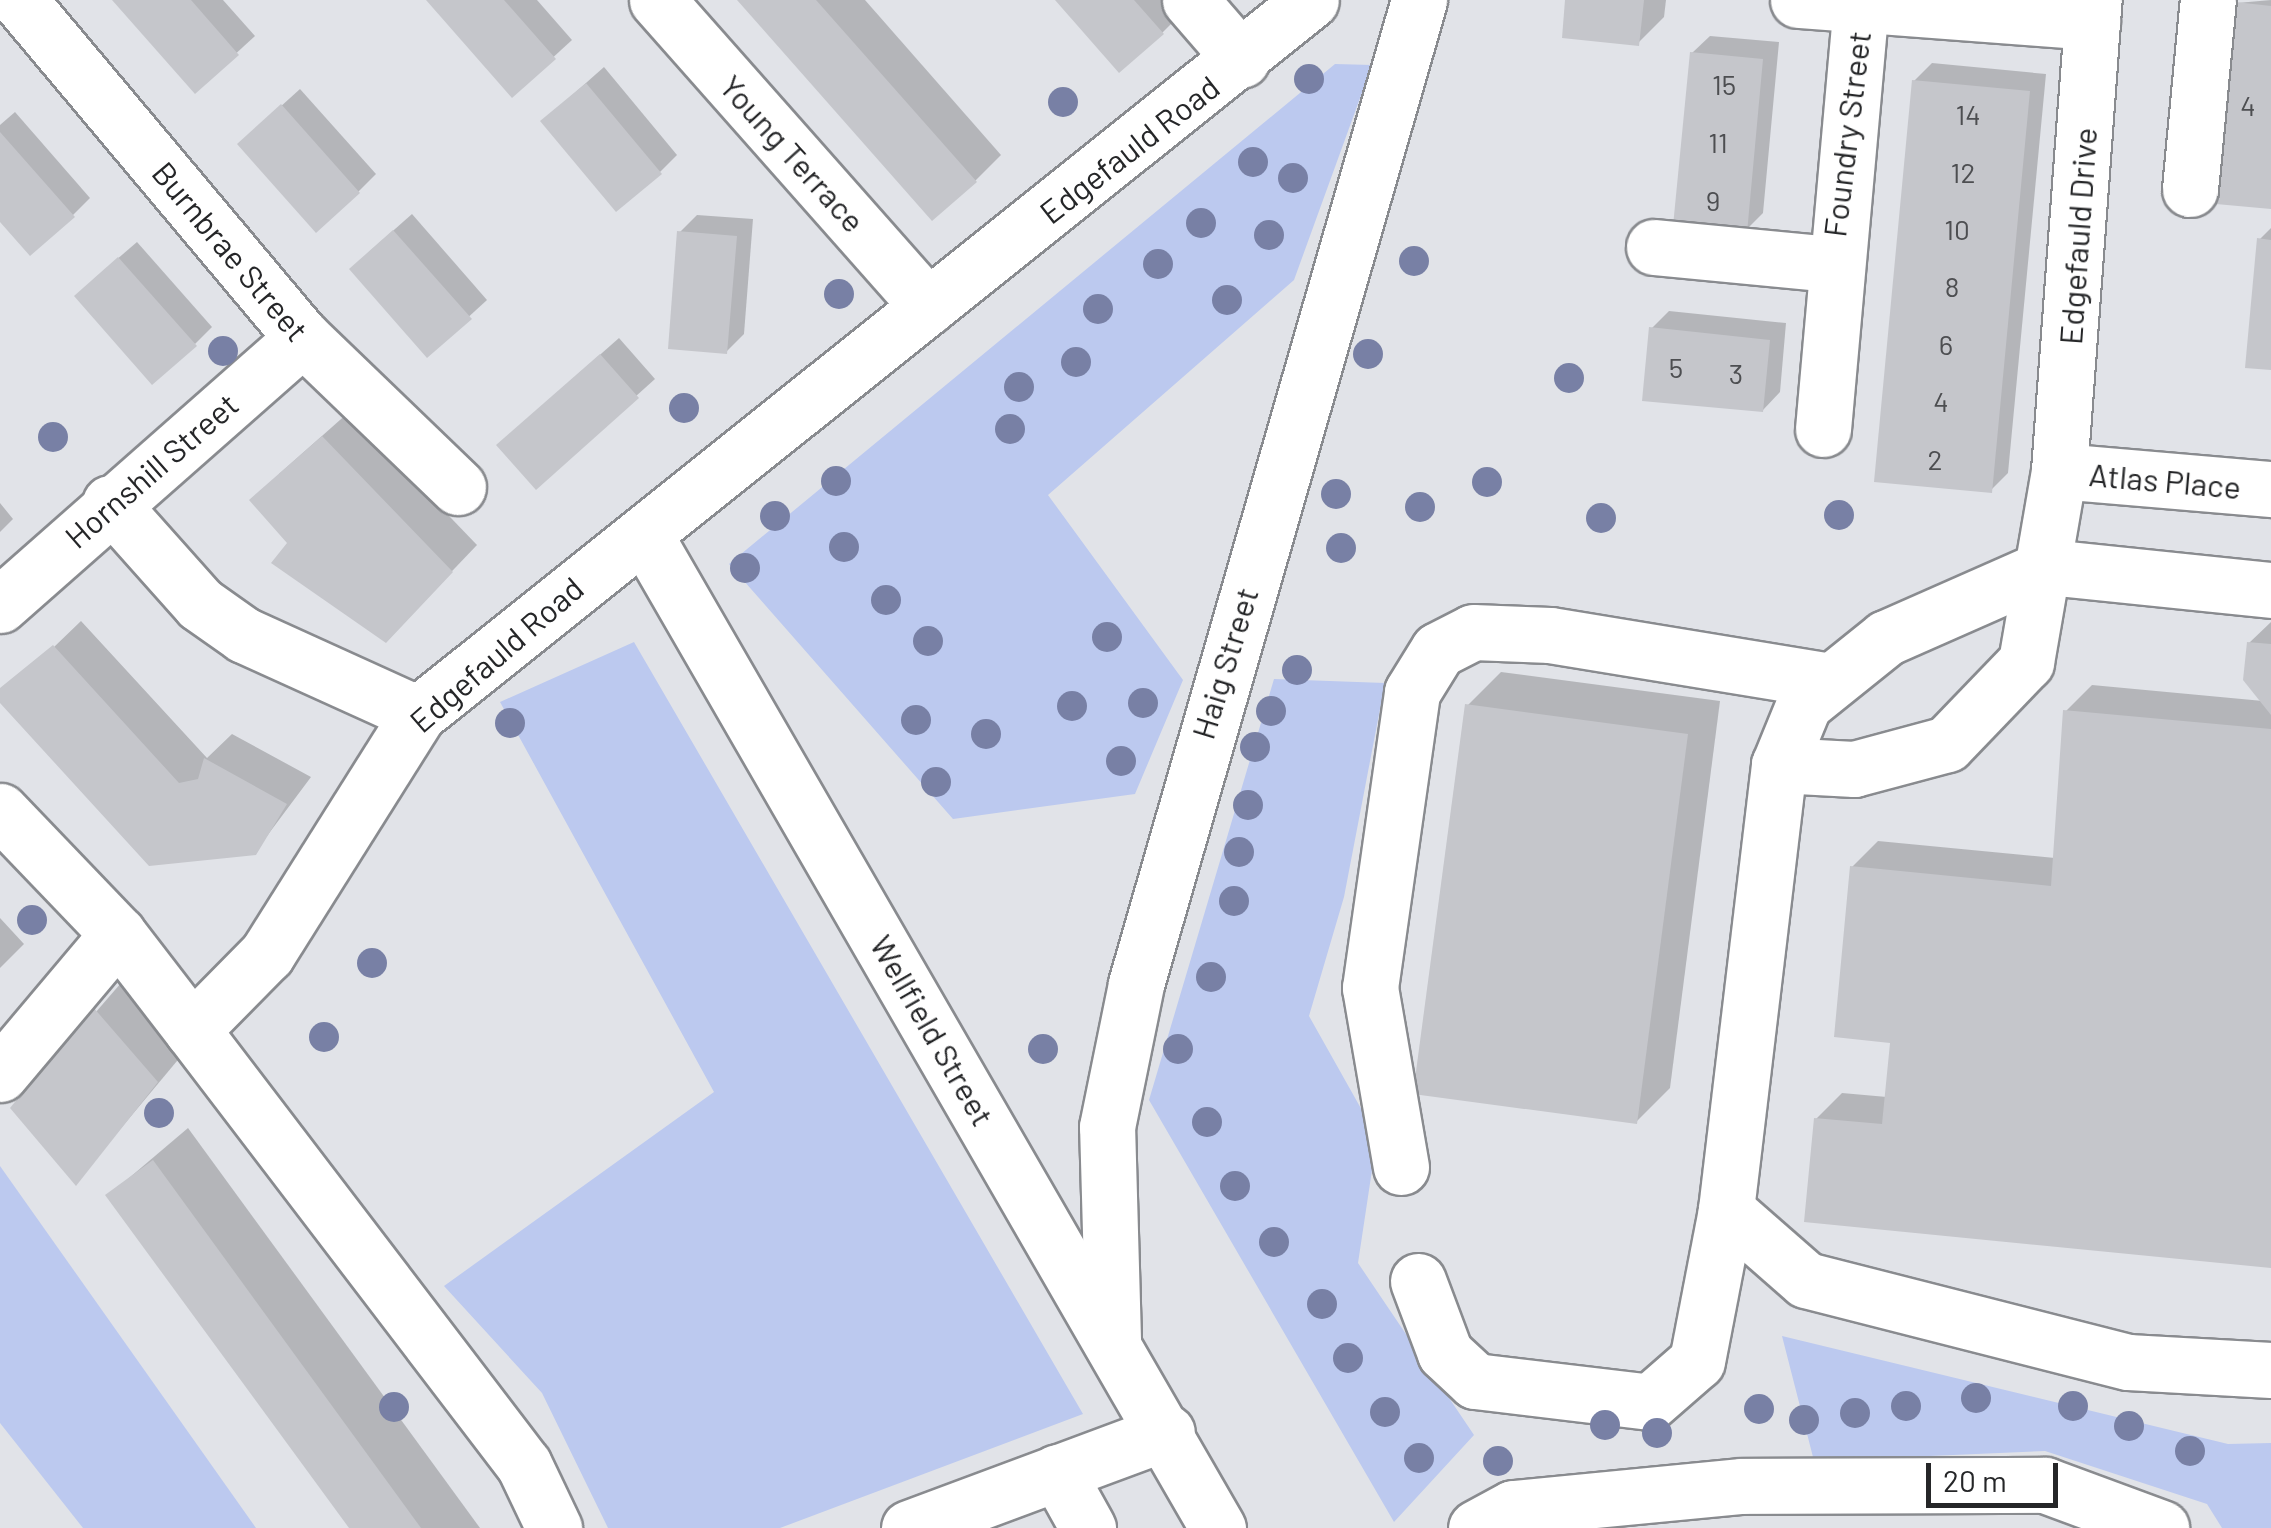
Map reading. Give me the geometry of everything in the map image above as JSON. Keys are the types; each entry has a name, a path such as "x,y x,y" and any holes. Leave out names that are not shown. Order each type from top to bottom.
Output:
{"street":[{"name":"Burnbrae Street","path":"19,0 303,338 458,488"},
{"name":"Young Terrace","path":"657,0 928,306"},
{"path":"1190,0 1242,60"},
{"name":"Edgefauld Road","path":"192,1030 267,954 418,714 1242,60 1311,0"},
{"name":"Haig Street","path":"1113,1339 1107,1127 1136,984 1420,0"},
{"name":"Foundry Street","path":"1798,0 2093,11"},
{"path":"2190,189 2208,0"},
{"name":"Foundry Street","path":"1823,430 1831,264 1861,2"},
{"name":"Edgefauld Drive","path":"1779,765 1854,769 1947,744 2026,662 2047,567 2059,471 2093,11"},
{"name":"Foundry Street","path":"1654,247 1831,264"},
{"name":"Hornshill Street","path":"0,605 110,503 303,338"},
{"name":"Atlas Place","path":"2059,471 2271,489"},
{"path":"110,503 200,604 244,635 418,714"},
{"name":"Wellfield Street","path":"644,534 1167,1432 1218,1528"},
{"path":"1418,1281 1445,1353 1475,1381 1650,1402 1697,1361 1726,1210 1779,765 1804,704 1886,638 2047,567 2271,590"},
{"path":"1401,1166 1370,988 1412,692 1438,650 1473,632 1550,635 1832,682"},
{"path":"0,811 118,934 524,1465 554,1528"},
{"path":"0,1074 118,934"},
{"path":"1726,1210 1806,1280 2128,1362 2271,1370"},
{"path":"908,1528 1167,1432"},
{"path":"1057,1472 1088,1528"},
{"path":"1476,1528 1514,1508 1742,1486 2026,1484 2162,1528"}],"shaded area":[{"path":"1335,64 1372,65 1294,280 1048,495 1183,680 1135,794 953,819 729,564"},
{"path":"634,642 1083,1414 780,1528 608,1528 542,1393 444,1286 714,1092 500,702"},
{"path":"1274,679 1385,683 1344,897 1309,1016 1377,1137 1358,1263 1474,1435 1394,1522 1149,1100"},
{"path":"0,1166 256,1528 83,1528 0,1423"},
{"path":"1782,1336 2228,1444 2271,1443 2271,1528 2222,1528 2207,1504 2045,1451 1814,1461"}],"building":[{"path":"112,0 191,0 239,55 195,94"},
{"path":"426,0 504,0 556,59 512,98"},
{"path":"737,0 816,0 977,182 932,221"},
{"path":"1055,0 1134,0 1164,34 1119,73"},
{"path":"1565,0 1644,0 1639,46 1562,38"},
{"path":"2235,2 2271,6 2271,209 2216,204"},
{"path":"1690,52 1763,59 1747,233 1673,226"},
{"path":"1912,80 2030,91 1992,493 1874,482"},
{"path":"586,83 662,174 616,212 540,121"},
{"path":"281,104 360,193 316,233 237,144"},
{"path":"0,132 75,217 30,256 0,222"},
{"path":"393,230 472,319 427,358 349,269"},
{"path":"677,231 737,236 727,354 668,349"},
{"path":"2257,238 2271,240 2271,370 2245,368"},
{"path":"118,257 197,346 152,385 74,296"},
{"path":"1649,327 1770,340 1763,412 1642,401"},
{"path":"600,354 639,398 536,490 496,445"},
{"path":"322,436 453,572 386,643 271,563 287,543 249,500"},
{"path":"2247,642 2271,644 2271,715 2243,680"},
{"path":"53,645 179,783 198,779 204,758 287,804 256,855 149,866 0,703 0,688"},
{"path":"1465,704 1688,734 1637,1124 1413,1094"},
{"path":"2063,710 2271,729 2271,1268 1804,1222 1814,1118 1882,1124 1890,1043 1834,1037 1850,866 2051,886"},
{"path":"93,1007 158,1082 76,1186 10,1108"},
{"path":"153,1160 421,1528 349,1528 105,1195"}]}
